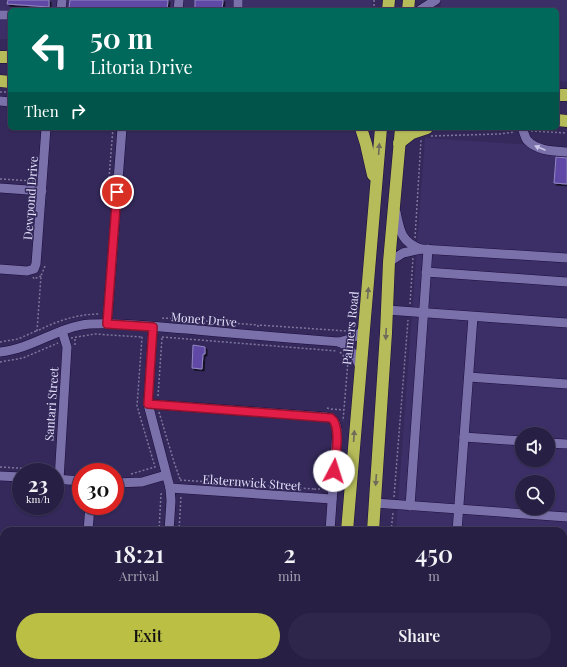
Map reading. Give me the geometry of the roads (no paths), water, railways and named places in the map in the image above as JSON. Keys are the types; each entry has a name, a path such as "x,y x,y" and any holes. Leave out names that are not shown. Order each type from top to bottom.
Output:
{"highway":[{"path":"362,130 376,188"},
{"name":"Palmers Road","path":"347,527 381,130"},
{"path":"373,527 389,262 401,130"},
{"path":"399,143 412,133 426,133"}],"street":[{"path":"423,8 436,0"},
{"name":"Dewpond Drive","path":"0,269 27,271 34,269 36,264 38,256 46,130"},
{"path":"107,324 122,130"},
{"path":"523,130 526,139 534,146 547,151 567,152"},
{"path":"0,188 42,191"},
{"path":"394,202 401,233 410,245 419,249 426,272 410,506"},
{"path":"389,262 403,253 419,249 567,258"},
{"path":"426,272 567,282"},
{"path":"387,310 567,323"},
{"path":"457,527 473,317"},
{"name":"Monet Drive","path":"0,352 25,347 63,335 89,324 153,327 339,346 357,336 363,330 365,322"},
{"path":"153,327 148,404 170,488 171,501 169,527"},
{"name":"Santari Street","path":"58,463 67,347 63,335"},
{"path":"339,346 345,345 352,352 360,367"},
{"path":"469,377 567,384"},
{"path":"148,404 326,417 334,420 337,430 330,527"},
{"path":"464,437 515,441"},
{"path":"555,443 567,444"},
{"path":"124,484 142,482 166,475"},
{"path":"0,476 12,477"},
{"name":"Elsternwick Street","path":"170,488 332,499"},
{"path":"375,503 567,517"},
{"path":"88,527 89,515"}]}
